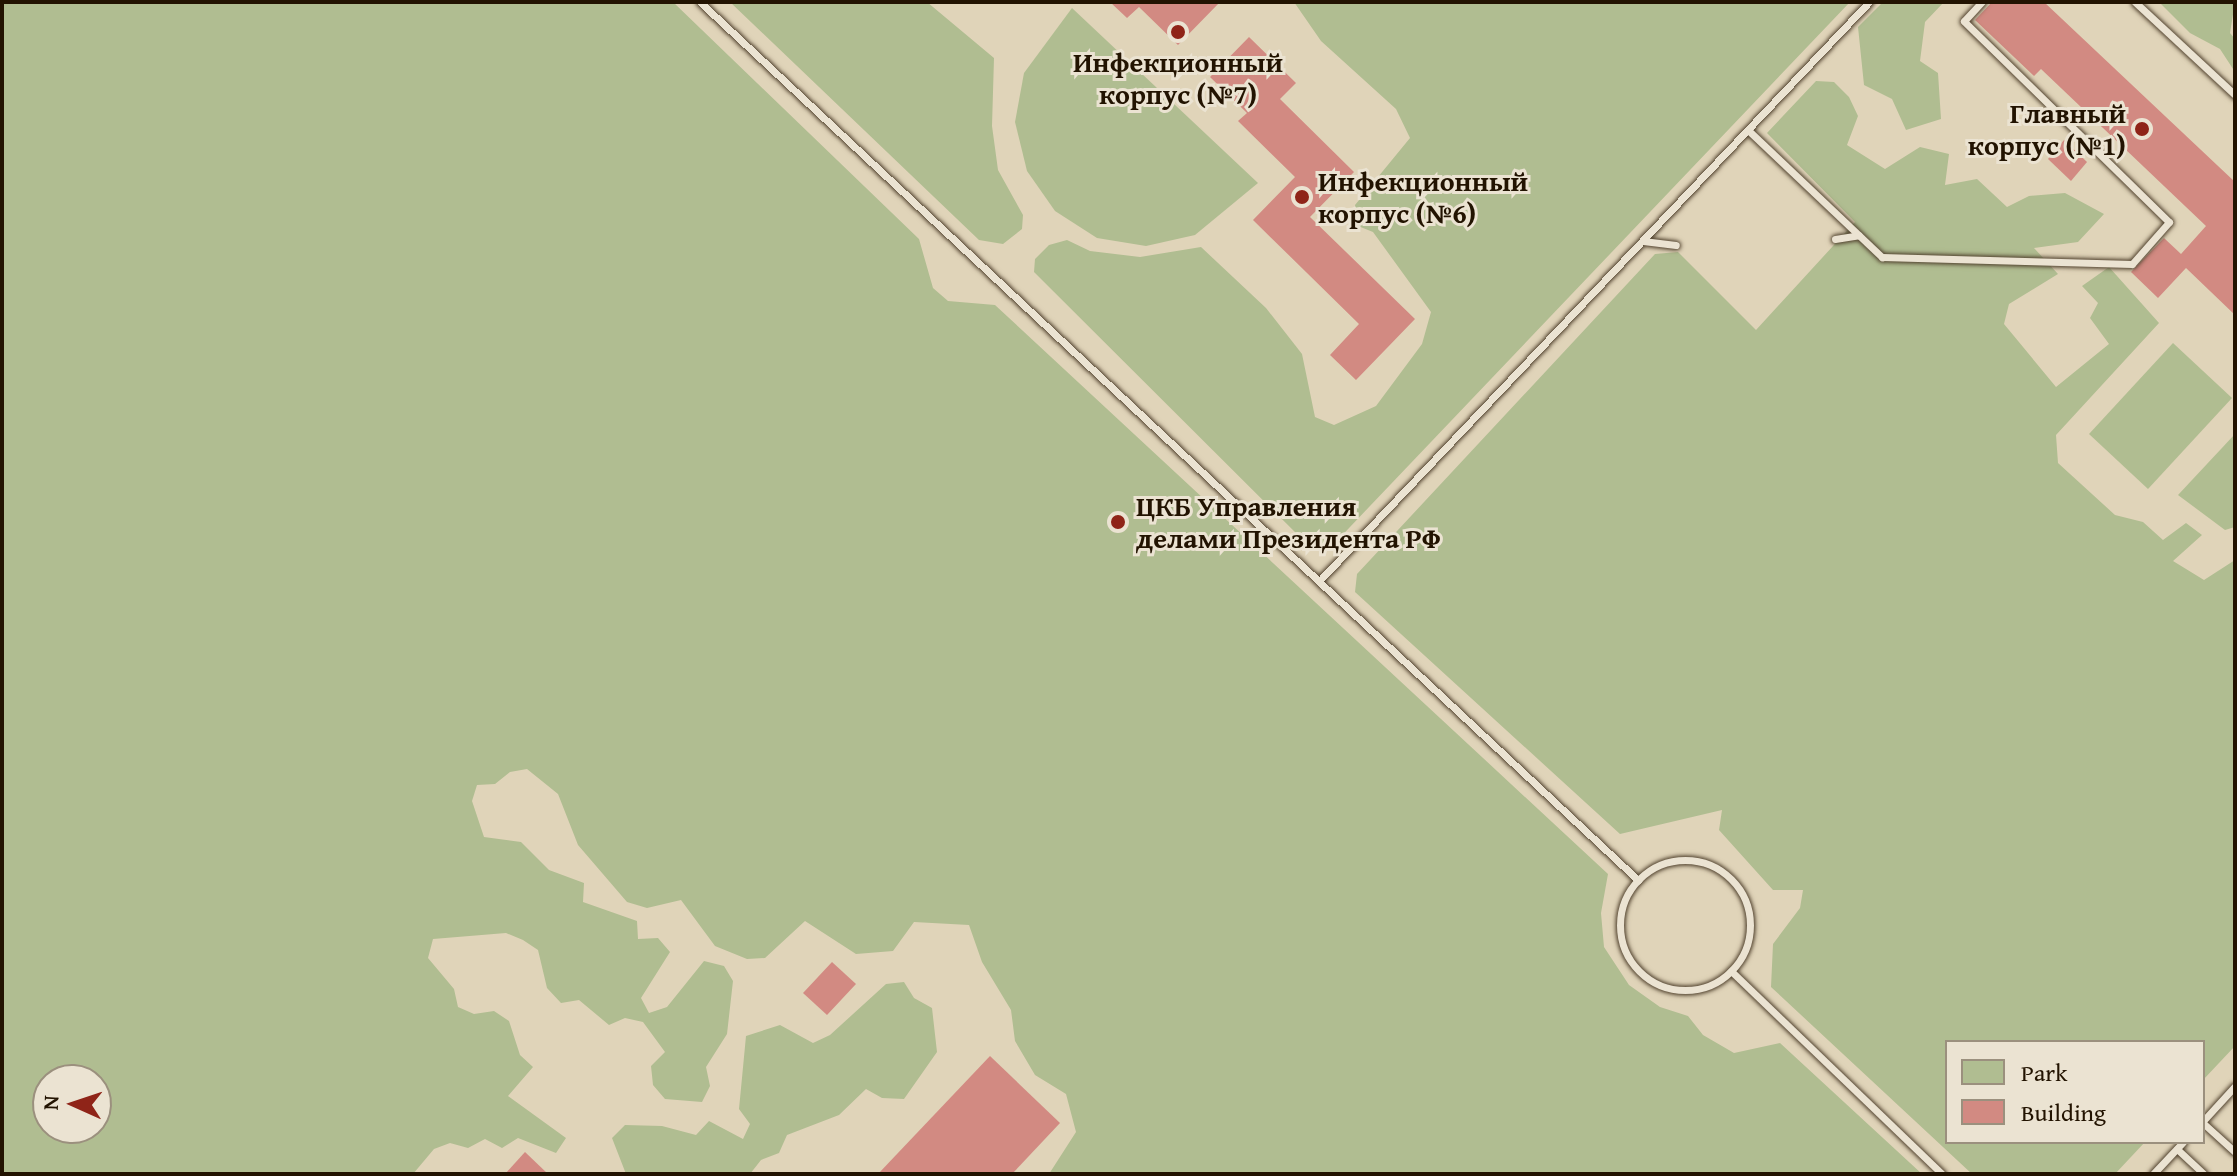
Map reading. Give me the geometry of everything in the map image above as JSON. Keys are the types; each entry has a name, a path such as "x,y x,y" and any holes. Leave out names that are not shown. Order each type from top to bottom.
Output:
{"lane":[{"path":"700,2 1321,579 1638,880"},
{"path":"1321,579 1869,2"},
{"path":"1748,130 1882,257 2132,264 2169,222 1964,21 1982,2"},
{"path":"2135,2 2235,95"},
{"path":"1835,239 1859,235"},
{"path":"1643,241 1676,245"},
{"path":"1684,860 1701,862 1730,879 1744,900 1750,925 1741,957 1731,971 1702,988 1685,990 1653,982 1639,972 1625,951 1620,926 1628,893 1638,880 1659,866 1684,860"},
{"path":"1731,971 1942,1174"},
{"path":"2205,1120 2235,1086"},
{"path":"2205,1124 2235,1152"},
{"path":"2153,1174 2181,1144"},
{"path":"2177,1149 2204,1174"}],"green space":[{"path":"2,2 673,2 919,239 933,288 948,301 995,305 1608,874 1601,913 1604,947 1629,985 1660,1007 1688,1016 1703,1035 1734,1053 1780,1043 1922,1174 1049,1174 1076,1132 1066,1094 1035,1075 1015,1041 1011,1010 982,962 969,925 914,922 893,951 856,954 805,921 765,958 747,959 715,946 681,900 647,908 627,902 578,845 558,794 527,769 510,772 495,784 477,785 472,801 484,837 521,842 549,870 584,883 583,902 637,921 638,939 658,938 670,952 641,998 649,1013 667,1007 704,961 724,966 733,981 727,1034 706,1067 710,1086 702,1102 665,1099 653,1085 651,1066 665,1052 643,1022 625,1018 609,1025 579,1000 561,1003 547,988 538,950 506,933 433,939 428,958 454,989 458,1007 474,1014 494,1011 509,1021 520,1055 533,1067 508,1096 566,1138 556,1153 518,1138 502,1148 485,1139 468,1148 450,1143 434,1149 413,1174 2,1174"},
{"path":"730,2 927,2 994,58 992,126 998,170 1023,215 1022,229 1003,244 979,240"},
{"path":"1294,2 1850,2 1330,548 1312,549 1034,272 1035,259 1049,245 1067,240 1090,251 1140,257 1201,247 1266,308 1302,354 1315,417 1334,425 1376,406 1422,344 1431,312 1373,232 1358,226 1355,205 1410,138 1396,109 1321,41"},
{"path":"1883,2 1944,2 1925,22 1920,61 1938,73 1941,119 1906,130 1892,99 1864,85 1858,27"},
{"path":"2159,2 2235,2 2230,33 2235,39 2235,72 2220,49 2190,33"},
{"path":"1072,8 1258,183 1195,235 1146,246 1097,238 1055,211 1027,171 1015,122 1024,73"},
{"path":"1816,81 1834,82 1849,97 1858,116 1847,145 1885,169 1920,147 1949,154 1945,185 1977,179 2007,207 2029,196 2065,193 2104,214 2078,242 2034,248 2058,274 2009,304 2004,324 2056,387 2109,344 2090,318 2098,303 2082,286 2109,267 2159,323 2056,435 2058,463 2115,515 2143,522 2163,540 2186,523 2202,535 2173,561 2204,580 2235,560 2235,1046 2205,1078 2205,1040 1945,1040 1945,1144 2143,1144 2115,1174 1972,1174 1771,987 1773,944 1800,908 1803,890 1773,890 1719,830 1722,810 1620,834 1355,592 1357,574 1655,254 1678,252 1756,330 1855,222 1767,133"},
{"path":"2173,343 2232,398 2148,489 2089,434"},
{"path":"2235,434 2235,527 2225,530 2178,495"},
{"path":"904,982 914,998 932,1008 937,1052 904,1099 882,1098 866,1089 839,1115 787,1135 779,1153 761,1160 750,1174 626,1174 612,1138 625,1125 662,1126 696,1135 709,1121 743,1139 750,1124 739,1109 746,1036 780,1025 813,1043 830,1035 886,984"}],"building":[{"name":"Инфекционный корпус (№7)","path":"1110,2 1220,2 1178,45 1139,7 1127,18"},
{"name":"Главный корпус (№1)","path":"1992,2 2044,2 2235,182 2235,315 2186,268 2158,298 2131,272 2164,238 2181,254 2206,226 2041,69 2034,76 1975,20"},
{"name":"Инфекционный корпус (№6)","path":"1249,37 1296,83 1280,99 1354,172 1310,217 1415,319 1356,380 1330,355 1359,324 1253,220 1295,177 1238,121 1247,113 1210,77"},
{"path":"2064,140 2087,162 2071,181 2048,159"},
{"path":"832,962 856,984 827,1015 803,993"},
{"path":"990,1056 1060,1123 1012,1174 878,1174"},
{"path":"525,1152 548,1174 505,1174"}],"place":[{"name":"Инфекционный корпус (№7)","path":"1178,32"},
{"name":"Главный корпус (№1)","path":"2142,129"},
{"name":"Инфекционный корпус (№6)","path":"1302,197"},
{"name":"ЦКБ Управления делами Президента РФ","path":"1118,522"}]}
